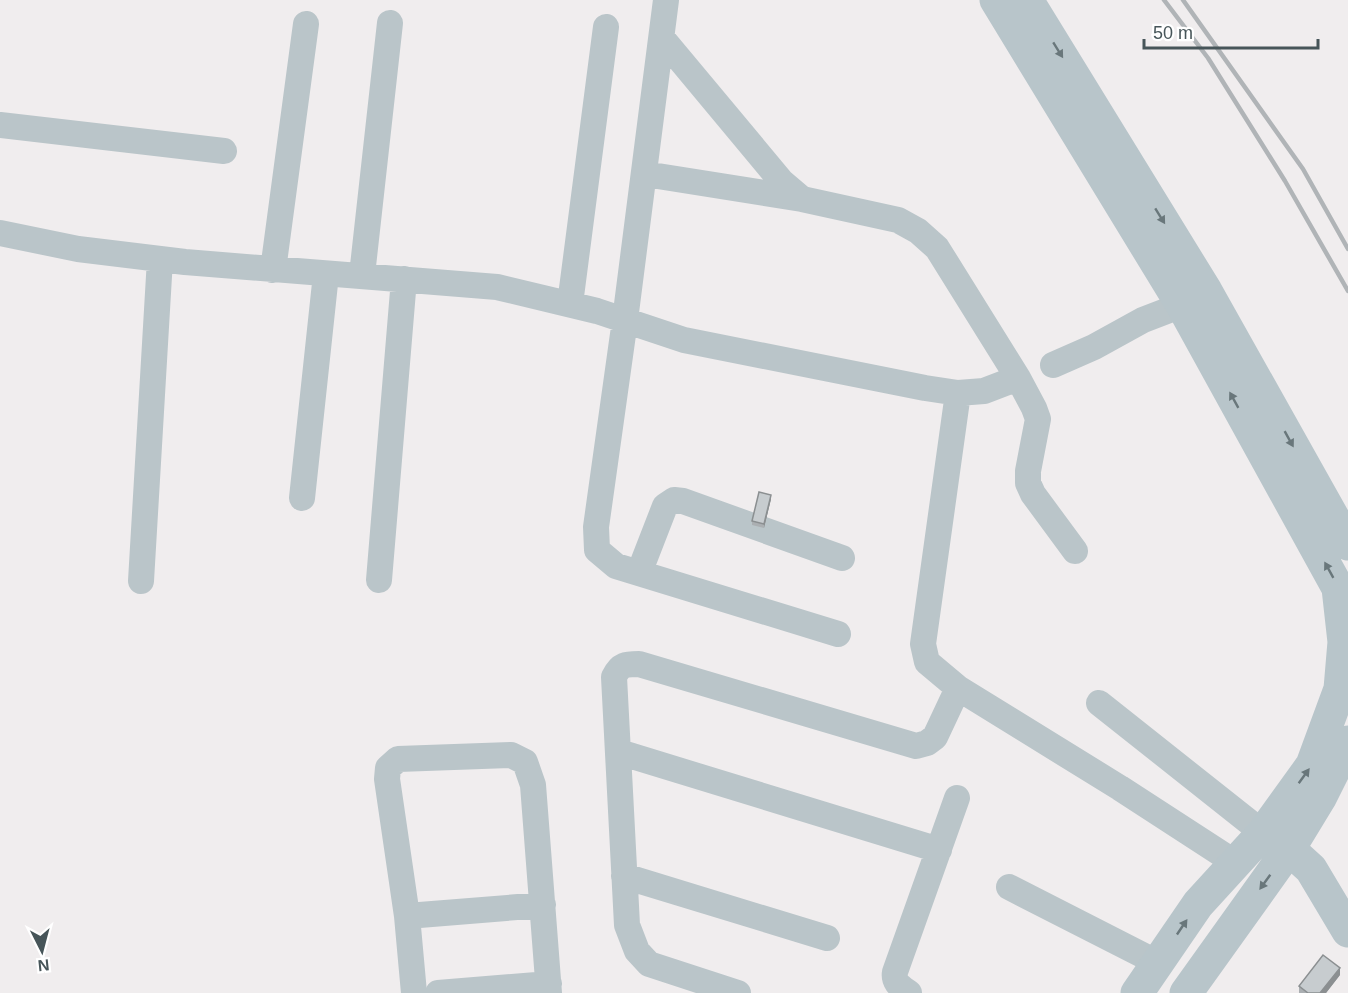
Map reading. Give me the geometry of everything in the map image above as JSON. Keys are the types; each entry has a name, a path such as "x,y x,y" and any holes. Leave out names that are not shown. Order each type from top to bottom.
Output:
{"main road":[{"path":"996,0 1182,305 1338,588 1344,642 1340,689 1312,765 1276,841 1186,993"},
{"path":"1028,0 1206,291 1348,544"},
{"path":"1137,993 1198,904 1234,862 1276,841 1320,798 1348,742"},
{"path":"1276,841 1311,869 1348,931"}],"street":[{"path":"666,0 645,174 596,527 597,550 616,566 838,634"},
{"path":"362,275 390,23"},
{"path":"273,270 306,24"},
{"path":"570,304 606,27"},
{"path":"662,38 782,182 802,199"},
{"path":"0,124 224,151"},
{"path":"645,174 802,199 898,220 918,231 937,248 1018,378 1038,419 1028,471 1028,483 1033,494 1075,551"},
{"path":"0,233 78,249 160,259 497,287 570,304 684,340 958,393 984,391 1018,378"},
{"path":"141,581 160,259"},
{"path":"302,498 326,274"},
{"path":"379,580 404,279"},
{"path":"1053,365 1094,347 1143,320 1182,305"},
{"path":"958,393 923,644 927,662 958,688 1120,788 1234,862"},
{"path":"639,573 665,506 674,500 683,501 842,558"},
{"path":"738,993 649,964 637,951 627,925 614,677 618,669 626,664 639,664 916,746 927,743 935,737 958,688"},
{"path":"1099,703 1276,841"},
{"path":"619,752 939,850"},
{"path":"414,993 407,916 387,779 388,768 398,759 511,755 525,762 533,785 549,988 438,993"},
{"path":"909,993 897,985 895,972 957,798"},
{"path":"624,876 827,938"},
{"path":"1009,887 1158,963"},
{"path":"407,916 543,905"}],"building":[{"path":"759,492 771,495 764,524 752,521"},
{"path":"1323,955 1340,968 1320,993 1308,993 1299,986"}],"railway":[{"path":"1164,0 1208,58 1285,181 1348,291"},
{"path":"1183,0 1303,169 1348,249"}]}
